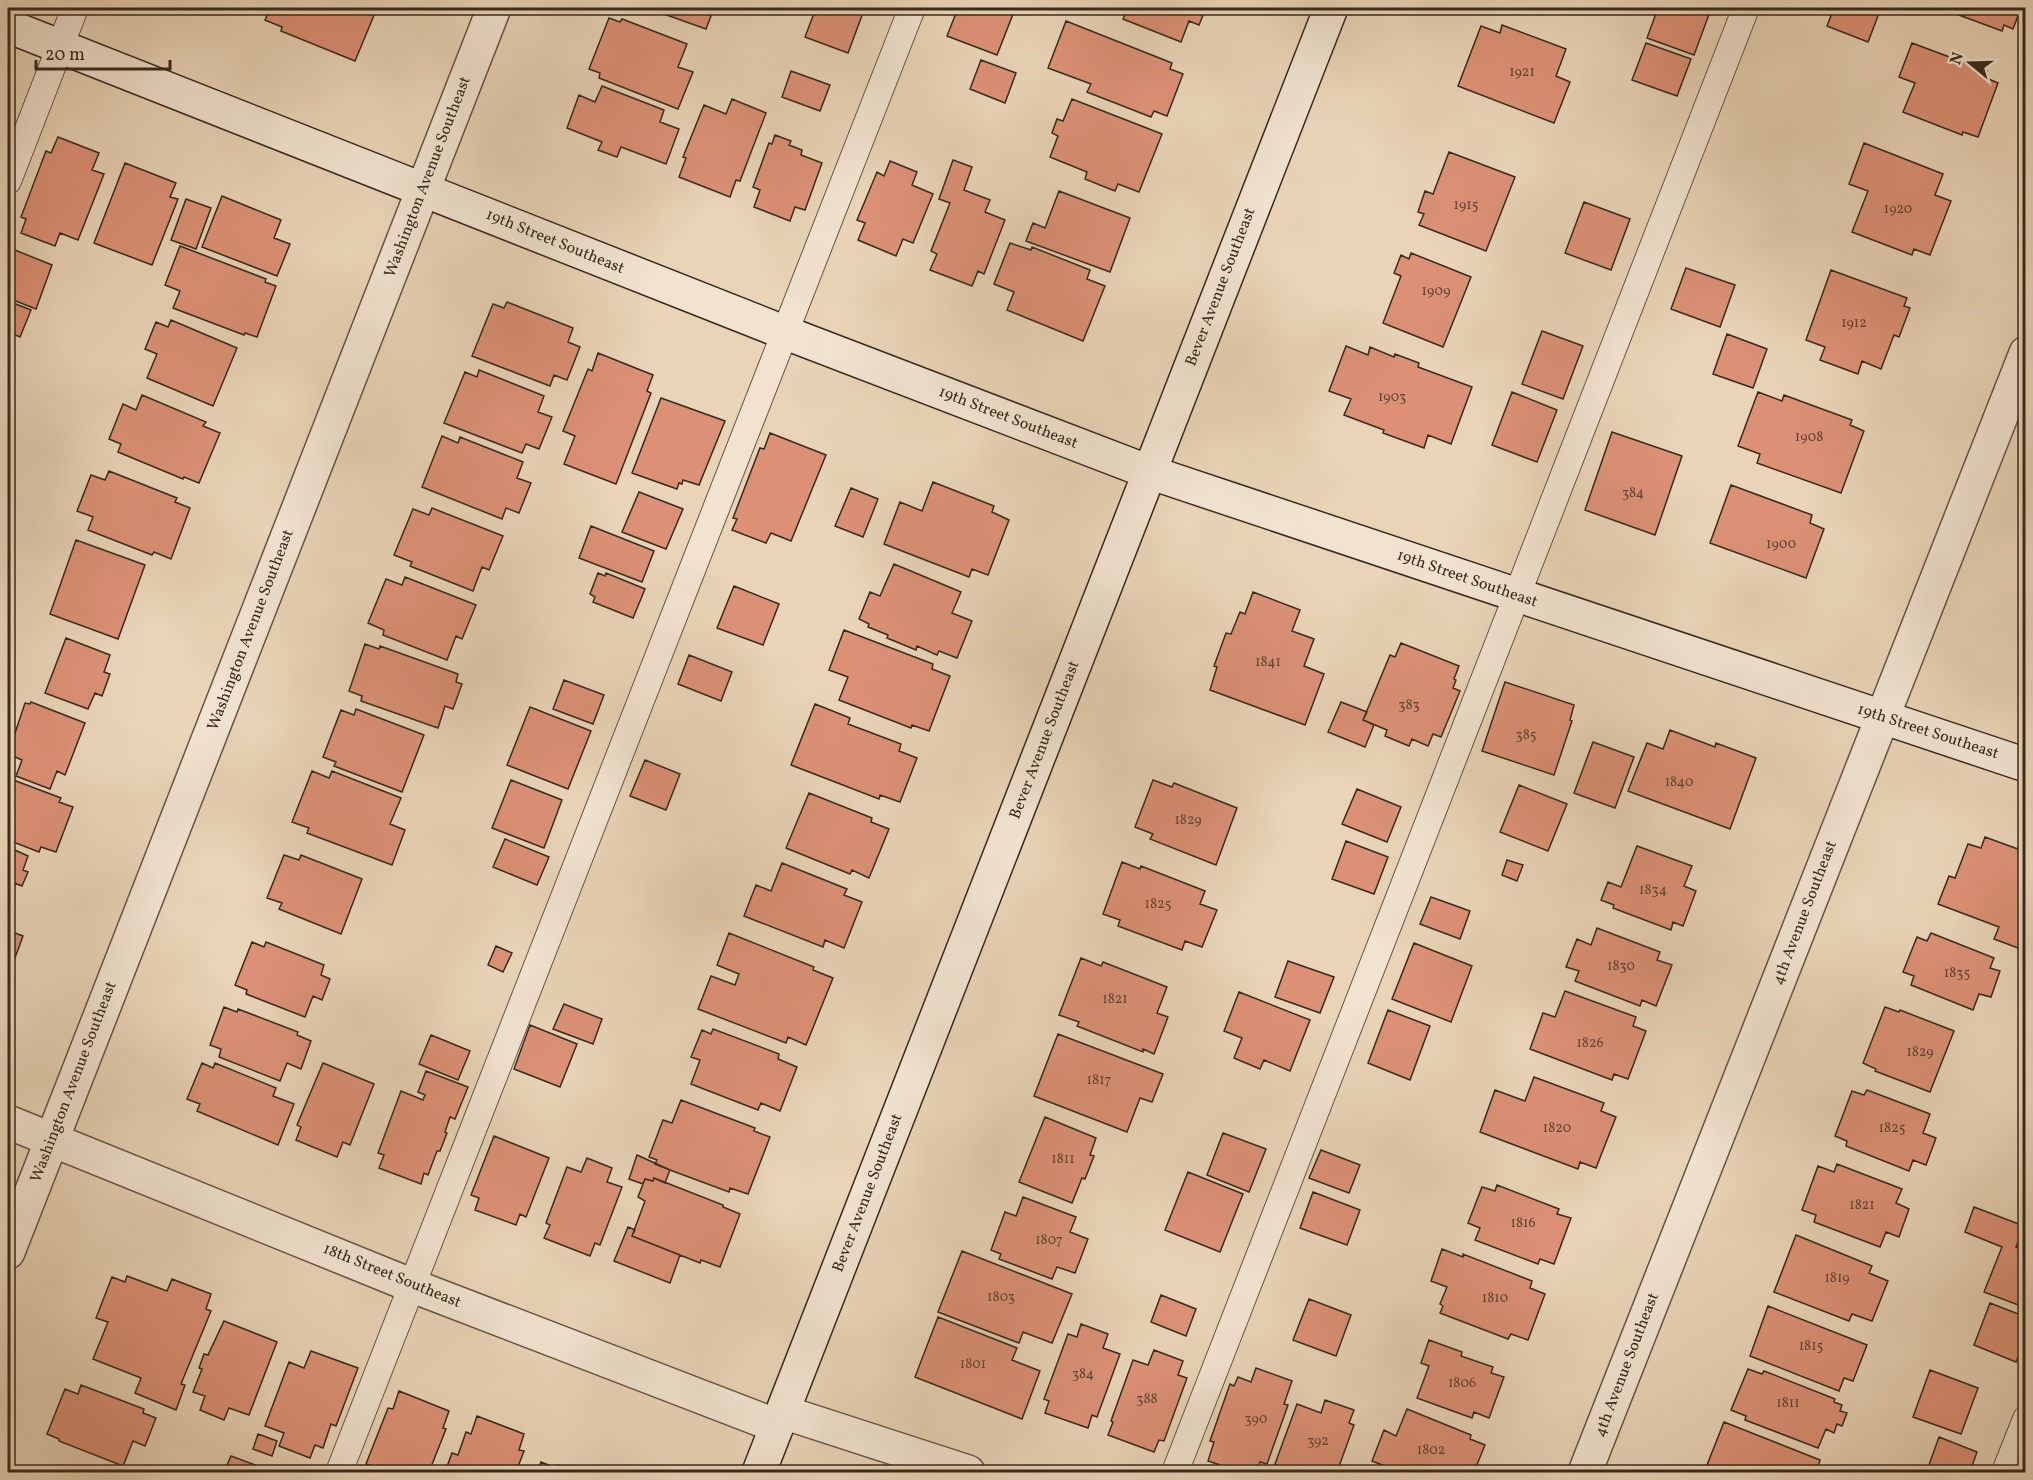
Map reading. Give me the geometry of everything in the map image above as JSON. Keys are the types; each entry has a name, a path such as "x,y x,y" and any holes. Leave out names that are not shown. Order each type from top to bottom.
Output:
{"street":[{"name":"Washington Avenue Southeast","path":"8,1252 495,8"},
{"name":"Bever Avenue Southeast","path":"759,1473 1330,8"},
{"name":"19th Street Southeast","path":"8,26 786,333 1149,472 2025,765"},
{"name":"4th Avenue Southeast","path":"1585,1473 2025,353"},
{"name":"18th Street Southeast","path":"8,1122 413,1286 780,1419 968,1473"}],"lane":[{"path":"8,181 75,8"},
{"path":"339,1473 912,8"},
{"path":"1175,1473 1746,8"},
{"path":"2005,1473 2025,1419"}],"building":[{"path":"270,8 377,8 355,61 281,31 282,27 265,20"},
{"path":"647,8 714,8 706,29"},
{"path":"714,8 726,8 725,12"},
{"path":"816,8 864,10 848,53 805,37"},
{"path":"958,8 1015,9 997,55 947,36"},
{"path":"1128,8 1206,8 1199,25 1189,21 1181,42 1123,19"},
{"path":"1658,8 1711,9 1694,55 1647,38"},
{"path":"1834,8 1881,8 1868,42 1827,26"},
{"path":"1940,8 2021,8 2013,29 2004,25 2002,31"},
{"path":"609,18 620,22 622,19 687,44 678,67 693,72 678,109 599,78 600,73 589,69"},
{"path":"1066,21 1172,63 1170,69 1183,74 1167,116 1154,111 1151,117 1087,92 1091,84 1048,68"},
{"path":"1502,25 1566,49 1556,76 1570,82 1554,123 1458,86 1481,26 1500,33"},
{"path":"1646,43 1691,59 1677,96 1632,80"},
{"path":"1912,43 1987,71 1984,77 1998,83 1978,137 1963,132 1962,135 1903,112 1915,83 1899,77"},
{"path":"981,60 1016,73 1005,103 970,89"},
{"path":"791,71 830,85 820,111 782,97"},
{"path":"602,86 664,110 660,122 679,129 666,164 621,147 617,157 598,150 602,142 567,128 579,95 595,102"},
{"path":"732,99 766,113 740,181 736,180 730,197 679,177 686,158 683,157 704,105 726,114"},
{"path":"1072,99 1162,134 1139,192 1118,184 1115,191 1085,179 1087,172 1050,157 1058,136 1052,133 1057,119 1063,121"},
{"path":"775,135 791,141 789,145 802,150 801,155 822,163 805,210 795,207 790,221 754,207 760,190 753,187 769,143 772,144"},
{"path":"58,137 99,153 92,170 104,174 78,240 60,233 55,246 21,233 26,219 21,217 46,151 51,153"},
{"path":"1864,143 1943,174 1935,195 1951,201 1930,255 1914,249 1912,255 1852,232 1868,191 1849,184"},
{"path":"1449,152 1515,177 1486,251 1419,225 1424,214 1418,212 1425,191 1433,194"},
{"path":"953,160 972,167 964,190 990,200 985,212 1005,220 984,274 978,271 972,286 930,270 937,254 931,251 950,203 939,199"},
{"path":"890,161 917,172 912,185 933,194 913,243 903,239 896,256 858,240 865,223 857,220 877,172 884,176"},
{"path":"125,163 176,183 170,197 178,199 152,265 94,243"},
{"path":"1059,191 1130,218 1110,272 1026,241 1033,223 1045,228"},
{"path":"222,196 281,220 274,238 290,244 277,276 202,247"},
{"path":"186,199 211,208 196,249 171,240"},
{"path":"1584,202 1630,219 1611,270 1565,253"},
{"path":"1010,243 1031,250 1032,247 1090,270 1087,279 1105,286 1083,341 1007,310 1014,292 994,284"},
{"path":"180,246 266,279 265,282 276,286 257,337 245,333 244,335 173,308 180,291 165,285"},
{"path":"10,248 52,265 36,309 8,298"},
{"path":"1411,253 1471,277 1443,347 1383,323 1401,276 1394,273 1401,255 1409,259"},
{"path":"1686,268 1735,285 1720,327 1671,309"},
{"path":"1831,270 1907,298 1904,306 1910,308 1899,337 1894,335 1881,369 1862,361 1858,374 1820,360 1825,347 1806,340"},
{"path":"8,301 31,310 20,337 8,332"},
{"path":"507,302 573,328 568,342 580,347 567,380 554,375 550,386 472,356 493,304 504,308"},
{"path":"171,320 237,348 213,406 147,378 157,354 145,349 156,322 168,327"},
{"path":"1542,331 1583,346 1563,399 1522,384"},
{"path":"1727,334 1767,349 1753,388 1713,374"},
{"path":"1346,346 1368,355 1370,347 1394,357 1395,354 1419,363 1418,367 1472,387 1451,444 1428,435 1424,448 1344,415 1351,399 1329,391"},
{"path":"598,353 653,375 647,391 651,393 616,484 564,464 575,436 563,431 588,369 592,371"},
{"path":"479,370 544,396 538,412 552,417 539,449 526,444 522,453 444,423 465,372 477,377"},
{"path":"1512,392 1557,410 1537,462 1492,445"},
{"path":"1758,392 1782,401 1784,395 1852,420 1850,425 1864,431 1841,493 1757,463 1760,454 1738,446"},
{"path":"142,395 206,422 203,426 220,433 199,483 184,477 183,479 118,452 121,444 109,439 123,404 136,410"},
{"path":"661,398 725,421 699,485 683,480 677,489 632,473"},
{"path":"1612,432 1682,456 1655,535 1585,510"},
{"path":"770,433 826,455 791,541 771,533 766,543 732,530 737,519 733,518 760,448 764,449"},
{"path":"442,436 458,443 460,437 523,462 517,478 531,483 519,513 506,508 502,519 422,487"},
{"path":"109,471 177,498 175,502 190,508 171,559 154,552 152,555 88,530 93,517 77,511 91,475 105,480"},
{"path":"933,482 994,506 992,512 1009,520 988,575 972,569 969,577 884,544 900,502 922,511"},
{"path":"1731,485 1812,515 1810,523 1824,529 1806,578 1710,543"},
{"path":"851,488 878,499 863,537 835,526"},
{"path":"639,492 683,509 666,549 622,532"},
{"path":"432,508 503,536 489,570 482,567 473,591 410,566 412,562 394,555 413,509 429,515"},
{"path":"591,526 654,551 642,582 579,558"},
{"path":"76,540 145,565 118,639 50,614"},
{"path":"894,564 961,592 952,613 972,621 957,658 939,651 937,655 917,646 916,650 887,638 888,635 868,627 869,624 859,619 870,592 880,596"},
{"path":"598,573 605,576 606,573 645,589 633,618 593,602 595,597 590,594"},
{"path":"405,577 476,605 462,639 456,636 447,660 383,635 384,630 368,623 386,579 402,585"},
{"path":"734,586 779,604 763,645 717,628"},
{"path":"1253,592 1300,610 1292,631 1314,639 1304,666 1324,674 1305,725 1210,690 1217,667 1214,666 1226,633 1231,634 1240,612 1245,614"},
{"path":"844,630 933,664 932,669 950,676 929,731 912,725 911,728 839,700 848,677 829,670"},
{"path":"66,638 110,655 104,672 110,674 102,696 95,693 88,709 45,693"},
{"path":"1401,643 1459,666 1453,688 1460,691 1441,737 1433,734 1428,746 1412,739 1409,746 1385,736 1387,730 1363,720 1390,655 1395,657"},
{"path":"365,644 379,649 380,646 458,674 456,682 462,684 453,709 445,706 438,728 361,701 362,696 349,691"},
{"path":"689,655 732,672 721,701 678,684"},
{"path":"564,680 604,695 593,724 553,709"},
{"path":"1505,682 1574,705 1570,720 1572,721 1554,775 1482,751"},
{"path":"31,702 85,723 65,775 57,771 50,789 16,776 22,760 8,754 25,703 30,704"},
{"path":"1341,702 1367,712 1363,720 1374,725 1365,747 1328,732"},
{"path":"815,704 850,718 848,724 901,744 899,751 917,758 900,802 880,795 879,799 791,765"},
{"path":"530,707 591,731 568,789 507,765"},
{"path":"356,709 424,735 402,792 334,766 336,762 323,757 341,710 354,715"},
{"path":"1670,730 1715,747 1716,743 1756,758 1730,829 1628,791 1647,743 1663,749"},
{"path":"1593,742 1634,757 1615,808 1574,793"},
{"path":"645,760 680,774 666,810 630,796"},
{"path":"312,771 329,778 332,771 401,798 390,824 405,830 392,865 307,833 309,828 292,822"},
{"path":"8,778 61,798 59,802 73,807 56,852 41,847 39,852 8,840"},
{"path":"511,780 562,800 544,848 492,828"},
{"path":"1153,780 1172,787 1174,783 1237,808 1216,865 1150,839 1153,834 1135,827"},
{"path":"1519,785 1567,804 1548,851 1500,832"},
{"path":"1357,789 1401,807 1387,842 1342,824"},
{"path":"809,793 872,818 871,822 889,829 869,878 852,870 850,874 786,848"},
{"path":"1985,837 2026,852 2022,864 2026,865 2026,951 1994,939 1999,927 1938,904 1949,876 1955,878 1968,844 1981,848"},
{"path":"505,839 549,857 537,885 493,867"},
{"path":"1346,841 1388,857 1374,894 1332,879"},
{"path":"1637,846 1692,866 1684,886 1696,891 1683,926 1673,922 1671,930 1613,908 1614,905 1601,900 1608,882 1621,887"},
{"path":"8,847 28,856 23,870 28,872 22,886 14,883 8,899"},
{"path":"284,855 299,860 301,855 362,879 341,934 279,909 282,903 267,898"},
{"path":"1507,860 1523,865 1517,881 1502,875"},
{"path":"1122,862 1140,869 1141,866 1205,891 1200,904 1217,910 1202,947 1185,941 1182,950 1118,926 1120,920 1103,914"},
{"path":"782,863 847,889 844,895 862,902 844,948 825,940 823,947 744,916 756,885 771,891"},
{"path":"1431,897 1470,911 1460,939 1420,924"},
{"path":"8,923 12,925 10,931 23,936 8,977"},
{"path":"1597,928 1660,952 1657,960 1672,965 1656,1006 1642,1000 1640,1006 1575,981 1579,971 1566,967 1577,939 1591,945"},
{"path":"729,933 814,967 813,970 833,978 806,1045 788,1037 786,1043 698,1009 711,976 735,985 739,974 717,965"},
{"path":"1931,933 1994,958 1990,968 2000,971 1991,997 1979,994 1973,1010 1911,985 1914,976 1903,972 1917,937 1927,941"},
{"path":"252,942 264,947 266,942 324,965 321,975 330,979 322,1000 313,996 305,1017 246,994 247,990 235,985"},
{"path":"1414,943 1472,966 1451,1022 1392,999"},
{"path":"496,946 512,953 503,972 488,965"},
{"path":"1081,958 1101,966 1103,962 1167,987 1157,1013 1168,1017 1154,1054 1143,1049 1143,1052 1077,1026 1079,1022 1059,1015"},
{"path":"1288,961 1334,977 1320,1013 1275,997"},
{"path":"1565,991 1636,1017 1633,1026 1646,1031 1628,1079 1614,1074 1612,1080 1530,1049 1543,1013 1555,1017"},
{"path":"1239,992 1310,1020 1290,1071 1264,1060 1260,1069 1234,1058 1242,1038 1224,1031"},
{"path":"564,1004 602,1019 593,1044 553,1029"},
{"path":"224,1007 237,1012 238,1009 298,1032 297,1035 311,1041 301,1069 287,1063 280,1081 219,1057 221,1049 210,1045"},
{"path":"1885,1007 1899,1012 1900,1010 1954,1031 1930,1092 1875,1071 1876,1069 1863,1063"},
{"path":"1388,1010 1430,1026 1410,1080 1368,1063"},
{"path":"530,1025 577,1044 560,1087 514,1069"},
{"path":"713,1029 779,1054 778,1059 797,1067 780,1111 761,1103 758,1110 691,1084 700,1060 691,1057 702,1030 711,1034"},
{"path":"1058,1034 1163,1074 1152,1102 1140,1098 1127,1132 1034,1096"},
{"path":"431,1035 470,1051 458,1080 419,1064"},
{"path":"202,1063 213,1068 215,1063 276,1088 273,1096 294,1104 278,1145 197,1111 200,1104 187,1099"},
{"path":"323,1063 374,1084 350,1145 343,1142 337,1157 296,1140 301,1127 297,1125"},
{"path":"426,1071 468,1087 455,1119 450,1117 440,1151 437,1151 428,1175 424,1173 421,1184 379,1168 384,1155 378,1153 401,1091 423,1100 425,1095 418,1092"},
{"path":"1534,1077 1604,1103 1601,1111 1616,1117 1596,1168 1580,1162 1578,1169 1480,1132 1495,1090 1525,1101"},
{"path":"1867,1090 1930,1114 1923,1133 1936,1138 1926,1165 1913,1160 1909,1171 1846,1146 1847,1141 1835,1136 1852,1091 1864,1095"},
{"path":"681,1100 755,1128 754,1131 770,1137 748,1194 730,1188 729,1192 670,1170 655,1164 657,1160 649,1157 663,1120 672,1123"},
{"path":"1045,1117 1096,1138 1090,1155 1094,1156 1072,1203 1019,1182"},
{"path":"1223,1133 1266,1149 1249,1192 1207,1175"},
{"path":"494,1136 549,1158 526,1217 520,1214 516,1225 475,1210 479,1198 471,1195"},
{"path":"1321,1150 1360,1165 1349,1193 1309,1178"},
{"path":"637,1155 670,1170 665,1183 654,1178 653,1181 645,1179 643,1184 629,1179"},
{"path":"587,1158 612,1168 607,1182 622,1187 600,1245 595,1243 590,1256 544,1238 550,1225 546,1223 567,1167 581,1172"},
{"path":"1837,1164 1902,1189 1896,1203 1909,1209 1899,1237 1886,1232 1880,1247 1814,1222 1816,1215 1802,1210 1818,1166 1834,1172"},
{"path":"1188,1172 1243,1194 1220,1252 1165,1230"},
{"path":"654,1178 740,1214 720,1267 701,1260 700,1263 632,1236 645,1201 638,1197 645,1179 653,1181"},
{"path":"1497,1185 1559,1209 1557,1214 1571,1218 1554,1264 1540,1259 1538,1264 1475,1240 1480,1228 1468,1223 1482,1187 1495,1191"},
{"path":"1313,1192 1360,1210 1347,1245 1300,1228"},
{"path":"1023,1197 1076,1217 1070,1232 1088,1239 1075,1273 1057,1267 1052,1279 999,1259 1001,1254 991,1250 1005,1212 1016,1216"},
{"path":"1974,1207 2024,1226 2016,1247 2026,1251 2026,1308 1984,1292 2002,1247 1965,1232"},
{"path":"628,1227 635,1230 632,1236 680,1255 670,1283 614,1261"},
{"path":"1796,1235 1872,1266 1869,1273 1888,1281 1872,1321 1852,1314 1849,1321 1774,1292"},
{"path":"1442,1249 1463,1257 1463,1254 1532,1281 1530,1288 1545,1294 1528,1340 1511,1334 1508,1339 1440,1313 1443,1306 1440,1304 1447,1287 1431,1281"},
{"path":"962,1251 1072,1294 1052,1343 1023,1332 1019,1343 938,1312"},
{"path":"127,1276 167,1291 172,1279 211,1294 206,1309 211,1311 181,1384 185,1385 176,1410 135,1393 141,1378 93,1359 108,1322 96,1318 112,1277 125,1282"},
{"path":"1161,1295 1196,1309 1186,1336 1151,1322"},
{"path":"1309,1299 1351,1315 1336,1356 1293,1340"},
{"path":"1990,1303 2026,1317 2026,1338 2016,1362 1974,1345"},
{"path":"1768,1306 1867,1345 1853,1381 1844,1378 1839,1391 1750,1356"},
{"path":"938,1317 1017,1348 1012,1360 1040,1371 1022,1419 915,1377"},
{"path":"224,1321 277,1342 249,1415 229,1408 224,1420 200,1410 205,1396 193,1392 202,1369 199,1368 204,1354 208,1355"},
{"path":"1081,1324 1108,1334 1103,1348 1120,1354 1097,1417 1092,1415 1088,1428 1045,1413 1049,1401 1044,1399 1068,1334 1077,1337"},
{"path":"1429,1340 1462,1352 1461,1356 1493,1367 1491,1373 1504,1377 1489,1418 1474,1412 1472,1418 1417,1398 1429,1366 1421,1363"},
{"path":"1154,1350 1183,1361 1178,1375 1187,1378 1164,1441 1159,1440 1154,1452 1108,1435 1133,1360 1148,1365"},
{"path":"311,1351 358,1368 336,1426 331,1424 323,1448 315,1445 310,1458 279,1446 284,1433 265,1426 289,1362 304,1368"},
{"path":"1256,1368 1292,1381 1284,1404 1288,1405 1267,1464 1260,1462 1257,1472 1241,1472 1208,1461 1214,1442 1210,1441 1230,1384 1234,1386 1238,1377 1251,1382"},
{"path":"1748,1369 1762,1374 1764,1371 1835,1399 1834,1402 1842,1405 1840,1411 1847,1413 1842,1426 1837,1424 1834,1433 1826,1429 1818,1448 1745,1420 1746,1416 1731,1410"},
{"path":"1930,1370 1978,1388 1961,1434 1913,1417"},
{"path":"81,1385 144,1409 143,1413 156,1418 145,1446 133,1441 123,1466 47,1434 65,1389 78,1394"},
{"path":"399,1391 449,1411 443,1428 446,1429 429,1472 376,1472 378,1468 366,1464 388,1408 393,1409"},
{"path":"1325,1400 1354,1410 1349,1423 1354,1425 1337,1472 1278,1472 1280,1467 1275,1464 1297,1404 1321,1413"},
{"path":"1407,1409 1471,1435 1470,1439 1485,1445 1474,1472 1400,1472 1372,1461 1384,1430 1396,1436"},
{"path":"477,1416 524,1434 519,1450 524,1451 516,1472 445,1472 452,1453 458,1455 466,1432 471,1434"},
{"path":"1724,1422 1820,1460 1818,1467 1826,1470 1825,1472 1712,1472 1705,1470"},
{"path":"258,1434 277,1441 272,1456 253,1449"},
{"path":"1939,1437 1977,1452 1970,1472 1950,1472 1929,1465"},
{"path":"231,1456 274,1472 224,1472"},
{"path":"541,1462 556,1468 559,1465 578,1472 537,1472"},
{"path":"41,1467 56,1472 39,1472"}]}
